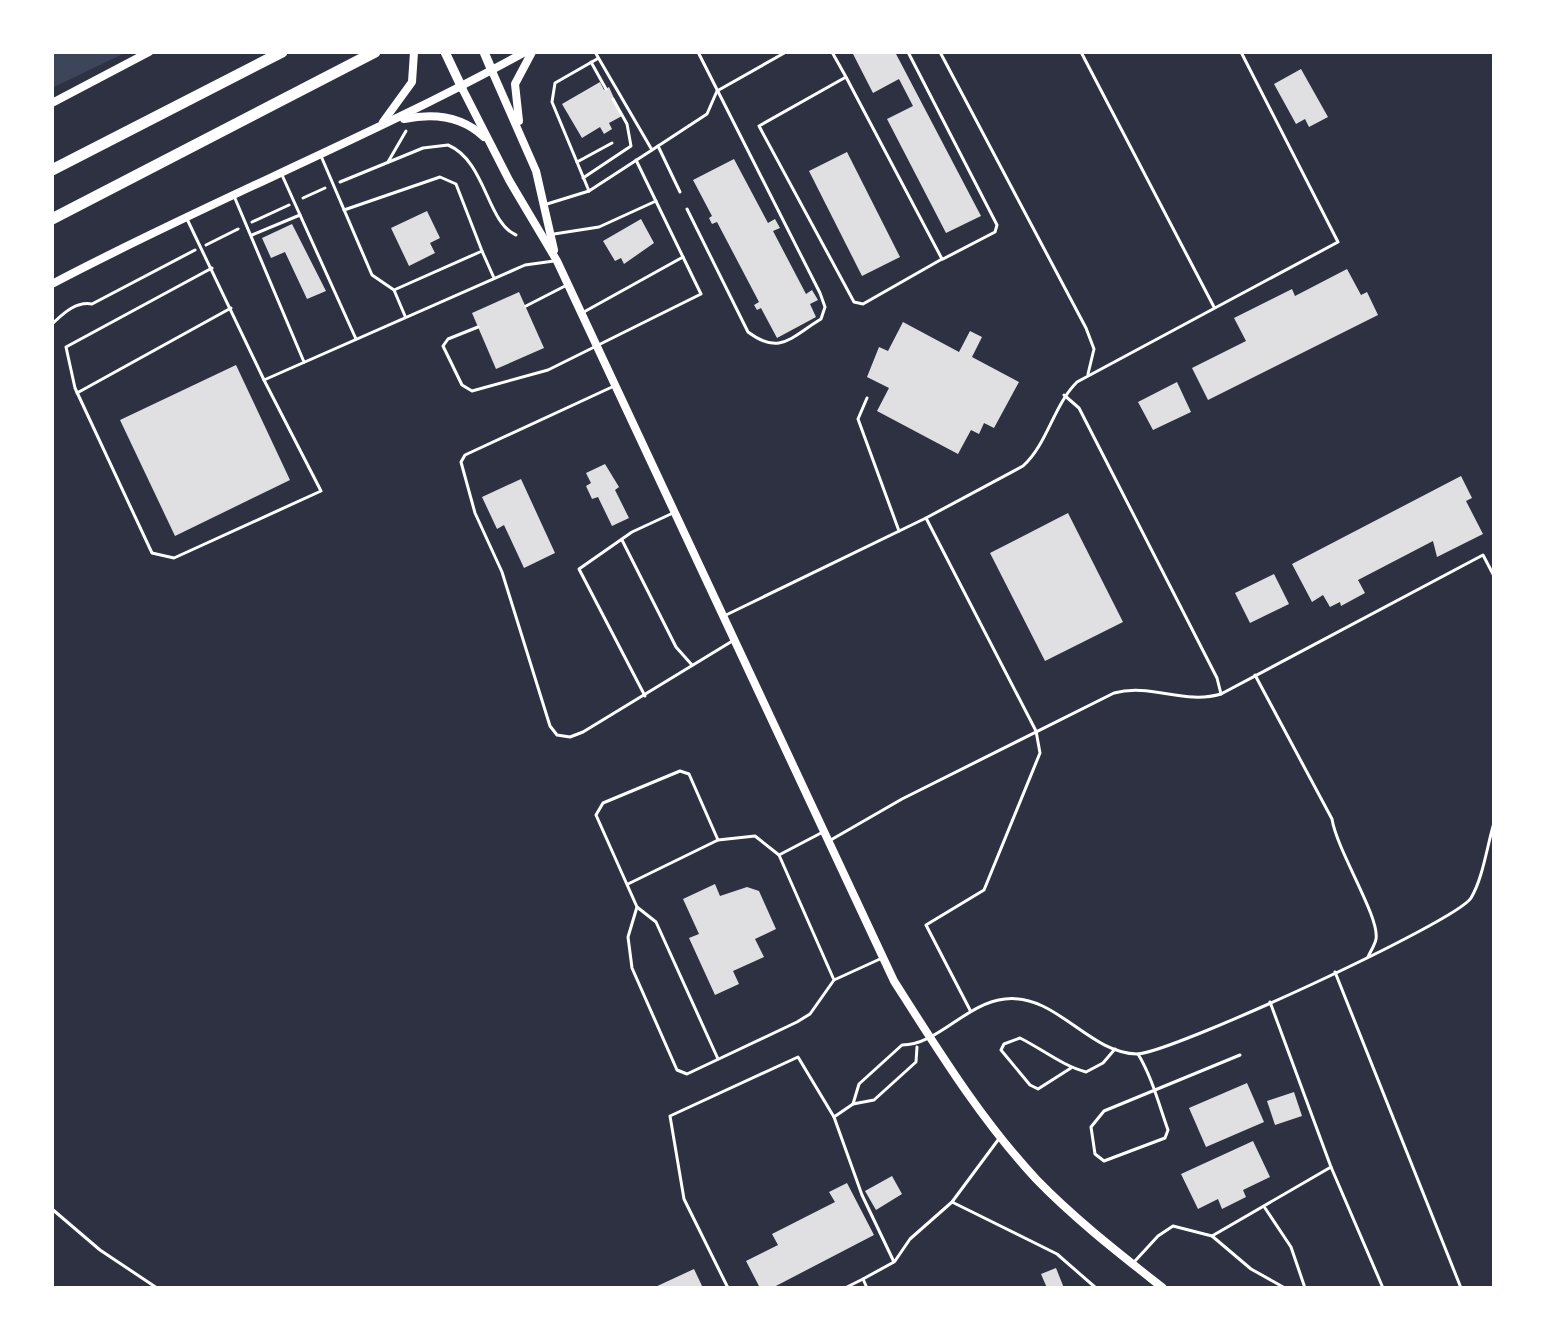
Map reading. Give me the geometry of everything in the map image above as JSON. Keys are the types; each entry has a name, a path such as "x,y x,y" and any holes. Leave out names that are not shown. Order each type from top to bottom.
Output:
{"highway":[{"path":"52,170 282,52"},
{"path":"52,219 375,52"}],"main road":[{"path":"52,103 149,52"},
{"path":"380,125 412,82 414,52"},
{"path":"445,52 490,143 569,285 883,957 929,1036 1000,1137 1067,1209 1163,1288"},
{"path":"484,52 525,142"},
{"path":"52,284 280,170 462,88 525,52"},
{"path":"532,52 519,72 515,89 525,142 557,261"},
{"path":"380,125 408,118 442,117 470,125 490,143"}],"lane":[{"path":"596,52 652,150"},
{"path":"687,209 748,332 765,345 777,345 821,319 825,307 820,293 698,52"},
{"path":"543,205 589,191 707,114 717,91 786,52"},
{"path":"832,52 942,259"},
{"path":"846,77 759,126 854,302 863,304 995,232 997,225 908,52"},
{"path":"940,52 1086,328 1094,349 1088,374"},
{"path":"1081,52 1214,307"},
{"path":"724,616 926,518 1023,466 1035,455 1064,395 1088,374 1338,242 1241,52"},
{"path":"589,191 552,102 552,92 555,83 599,58"},
{"path":"591,62 606,89"},
{"path":"583,178 631,146 627,124 613,99"},
{"path":"577,162 612,143"},
{"path":"658,146 680,192"},
{"path":"320,152 372,275 394,290 406,317"},
{"path":"478,327 448,339 443,346 462,385 472,391 548,370 598,348 701,294 636,160"},
{"path":"280,170 356,339"},
{"path":"344,210 440,177 450,179 456,184 494,278"},
{"path":"232,193 304,362"},
{"path":"550,235 599,227 656,201"},
{"path":"252,235 300,215"},
{"path":"185,216 212,268 264,380 321,491 174,558 152,553 77,393 66,347 212,268"},
{"path":"394,290 482,251"},
{"path":"582,313 683,257"},
{"path":"264,380 525,265 557,261"},
{"path":"526,306 569,285"},
{"path":"77,393 231,308"},
{"path":"616,386 465,455 461,469 475,513 502,572 550,726 557,735 570,737 583,732 735,640"},
{"path":"1064,395 1079,408 1217,678 1221,694"},
{"path":"867,398 858,419 899,531"},
{"path":"645,696 579,569 622,540 675,512"},
{"path":"926,518 1036,731 1040,753 984,890 926,925 970,1010"},
{"path":"622,540 676,647 692,665"},
{"path":"829,841 1096,700 1128,689 1188,699 1221,694 1483,555 1494,576"},
{"path":"1255,675 1332,819 1336,841 1374,922 1376,940 1368,957"},
{"path":"718,840 689,774 680,771 603,803 596,815 637,907 656,922 718,1059"},
{"path":"853,1104 859,1084 902,1045 917,1045 970,1010 1006,999 1038,1004 1115,1049 1138,1054 1197,1033 1270,1001 1455,914 1471,898 1494,823"},
{"path":"779,855 824,831"},
{"path":"627,885 718,840 755,836 779,855 834,980"},
{"path":"637,907 628,937 632,968 677,1070 687,1074 810,1014 834,980 883,957"},
{"path":"1335,972 1461,1288"},
{"path":"1270,1001 1331,1167 1383,1288"},
{"path":"1071,1068 1038,1089 1030,1085 1001,1050 1004,1044 1020,1038 1058,1057 1071,1068 1086,1072 1095,1068 1115,1049"},
{"path":"834,1117 853,1104 874,1100 916,1062 917,1045"},
{"path":"1138,1054 1154,1091 1168,1130 1165,1138 1104,1161 1095,1154 1091,1127 1104,1111 1154,1091 1240,1055"},
{"path":"728,1288 684,1199 670,1116 798,1057 834,1117 862,1195 894,1262"},
{"path":"845,1288 894,1262 910,1239 952,1202 1000,1137"},
{"path":"1212,1236 1265,1208 1295,1185 1331,1167"},
{"path":"952,1202 1057,1254 1096,1288"},
{"path":"1265,1208 1291,1247 1305,1288"},
{"path":"1132,1264 1158,1236 1173,1226 1212,1236 1251,1269 1285,1288"},
{"path":"863,1279 867,1288"}],"path":[{"path":"388,163 406,131"},
{"path":"52,1209 100,1250 157,1288"}],"shaded area":[{"path":"52,52 127,52 52,88"}],"building":[{"path":"852,52 895,52 981,216 946,233 887,119 913,106 899,79 873,93"},
{"path":"1301,69 1328,117 1309,127 1305,119 1296,124 1274,84"},
{"path":"600,82 604,90 609,87 622,116 609,123 612,129 604,134 600,127 582,138 562,104"},
{"path":"847,152 900,257 862,276 809,171"},
{"path":"734,159 768,223 775,219 780,228 773,231 806,294 812,290 818,300 810,304 816,317 777,338 761,308 757,310 754,305 759,302 717,222 712,224 709,218 712,216 693,180"},
{"path":"427,211 440,238 430,243 435,253 409,266 391,228"},
{"path":"641,219 654,243 624,264 621,258 615,261 603,241"},
{"path":"292,224 326,291 307,299 285,252 271,258 262,238"},
{"path":"1347,269 1361,295 1367,292 1378,315 1208,400 1192,368 1246,341 1234,318 1292,289 1295,296"},
{"path":"519,292 544,348 496,369 472,313"},
{"path":"903,322 959,352 970,331 982,337 972,357 1019,382 994,428 984,423 979,434 971,430 958,454 877,411 889,388 867,377 879,347 888,351"},
{"path":"236,365 290,480 175,536 120,420"},
{"path":"1177,382 1191,412 1153,430 1138,402"},
{"path":"605,464 619,487 615,490 629,518 612,526 598,497 592,499 586,486 591,483 586,473"},
{"path":"1461,476 1472,498 1466,501 1483,534 1437,557 1433,541 1358,580 1365,593 1341,606 1340,602 1330,607 1323,595 1312,602 1292,564"},
{"path":"521,479 555,553 524,568 504,525 497,529 482,497"},
{"path":"1068,513 1123,622 1045,661 990,553"},
{"path":"1274,574 1289,604 1250,623 1235,593"},
{"path":"715,884 720,896 747,887 759,891 776,929 755,939 764,957 733,971 739,984 715,995 689,938 699,934 683,899"},
{"path":"1247,1083 1264,1122 1206,1147 1189,1108"},
{"path":"1294,1092 1302,1116 1275,1125 1267,1101"},
{"path":"1253,1141 1270,1177 1243,1190 1246,1197 1222,1209 1218,1199 1198,1209 1181,1174"},
{"path":"892,1176 902,1194 876,1210 865,1191"},
{"path":"847,1183 874,1235 772,1288 760,1288 746,1261 778,1245 772,1234 835,1202 829,1192"},
{"path":"1056,1268 1064,1288 1047,1288 1041,1274"},
{"path":"694,1269 703,1288 653,1288"}]}
